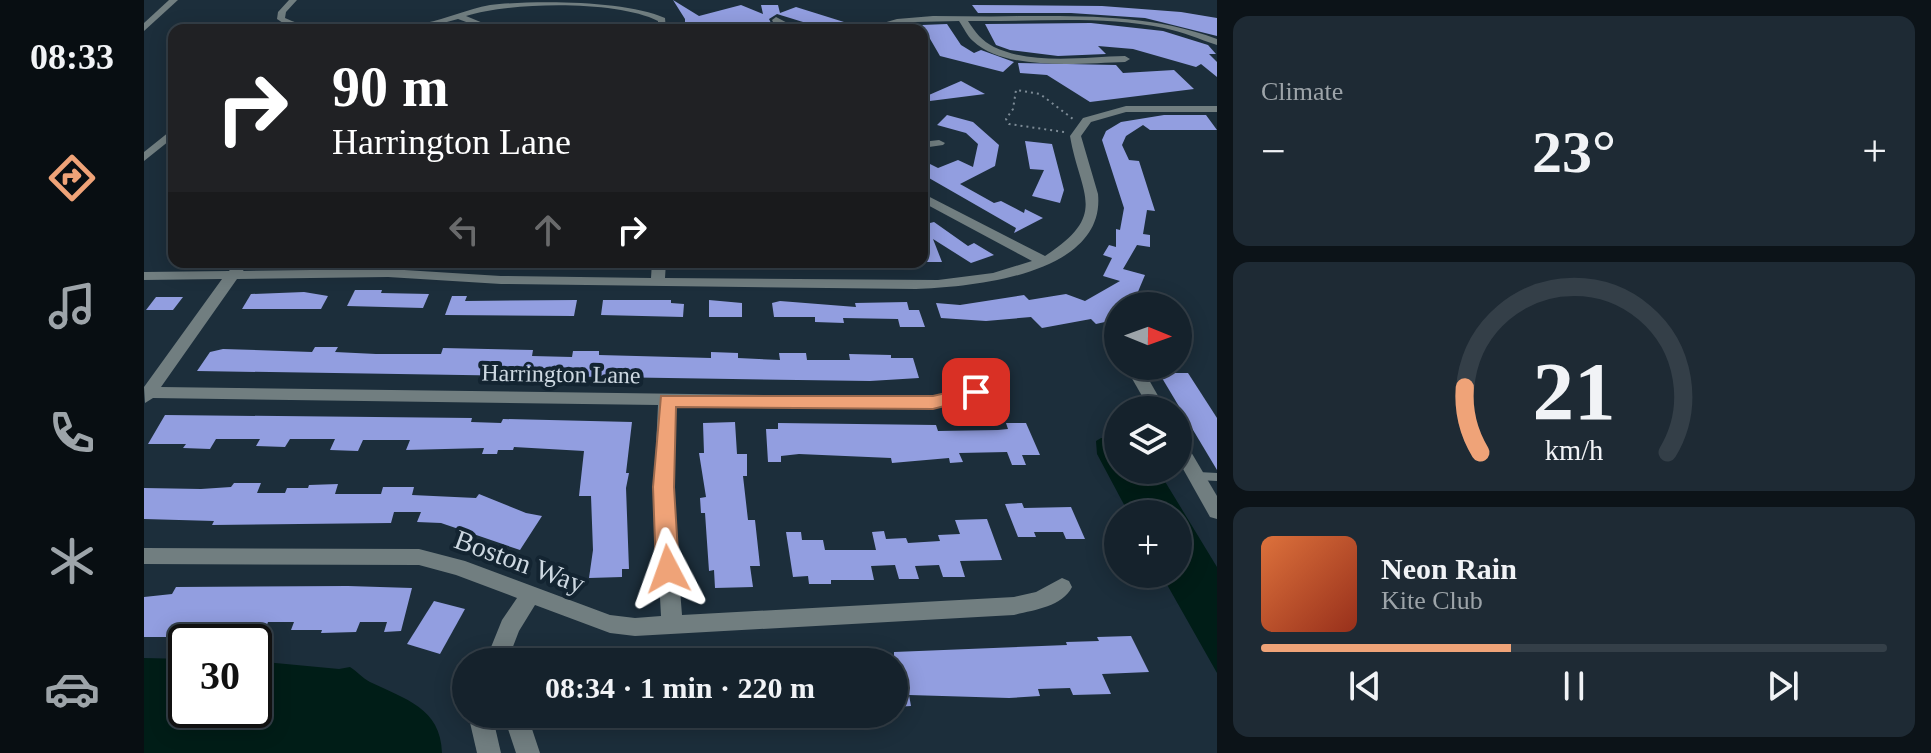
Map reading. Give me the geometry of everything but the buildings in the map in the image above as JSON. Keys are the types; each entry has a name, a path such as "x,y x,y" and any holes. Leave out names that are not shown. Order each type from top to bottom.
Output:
{"street":[{"path":"144,28 174,0"},
{"path":"287,24 281,14 293,0"},
{"path":"424,24 520,2 633,6 658,15 660,24"},
{"path":"458,16 480,24"},
{"path":"962,19 978,41 1013,55 1125,59"},
{"path":"889,24 907,20 962,19 1117,20 1170,27 1217,42"},
{"path":"776,20 783,24"},
{"path":"144,276 388,273 501,280 941,284 1000,276 1042,261 1071,242 1086,227 1091,213 1092,194 1076,141 1076,131 1084,122 1126,109 1217,109"},
{"path":"144,158 168,137"},
{"path":"928,144 939,143"},
{"path":"928,200 1042,261"},
{"path":"146,394 238,268"},
{"path":"658,282 659,268"},
{"name":"Harrington Lane","path":"146,394 933,402 976,392"},
{"path":"667,400 663,487 672,626"},
{"path":"1192,468 1217,512"},
{"name":"Boston Way","path":"144,556 406,555 458,567 530,596 620,626 672,626 1014,606 1041,600 1062,587"},
{"path":"502,648 510,627 530,596"},
{"path":"483,728 489,753"},
{"path":"520,728 528,753"}],"lane":[{"path":"1197,476 1217,477"}],"path":[{"path":"1064,132 1009,124 1006,119 1013,109 1015,91 1032,90 1073,119"}],"shaded area":[{"path":"1104,438 1104,467 1097,454 1096,441"},
{"path":"1113,484 1167,484 1176,500 1122,500"},
{"path":"1192,526 1217,567 1217,673 1169,588 1192,588"},
{"path":"144,658 168,659 168,728 272,728 272,663 339,669 350,667 428,715 440,738 442,753 144,753"}],"route":[{"path":"668,569 663,487 667,400 933,402 976,392"}]}
